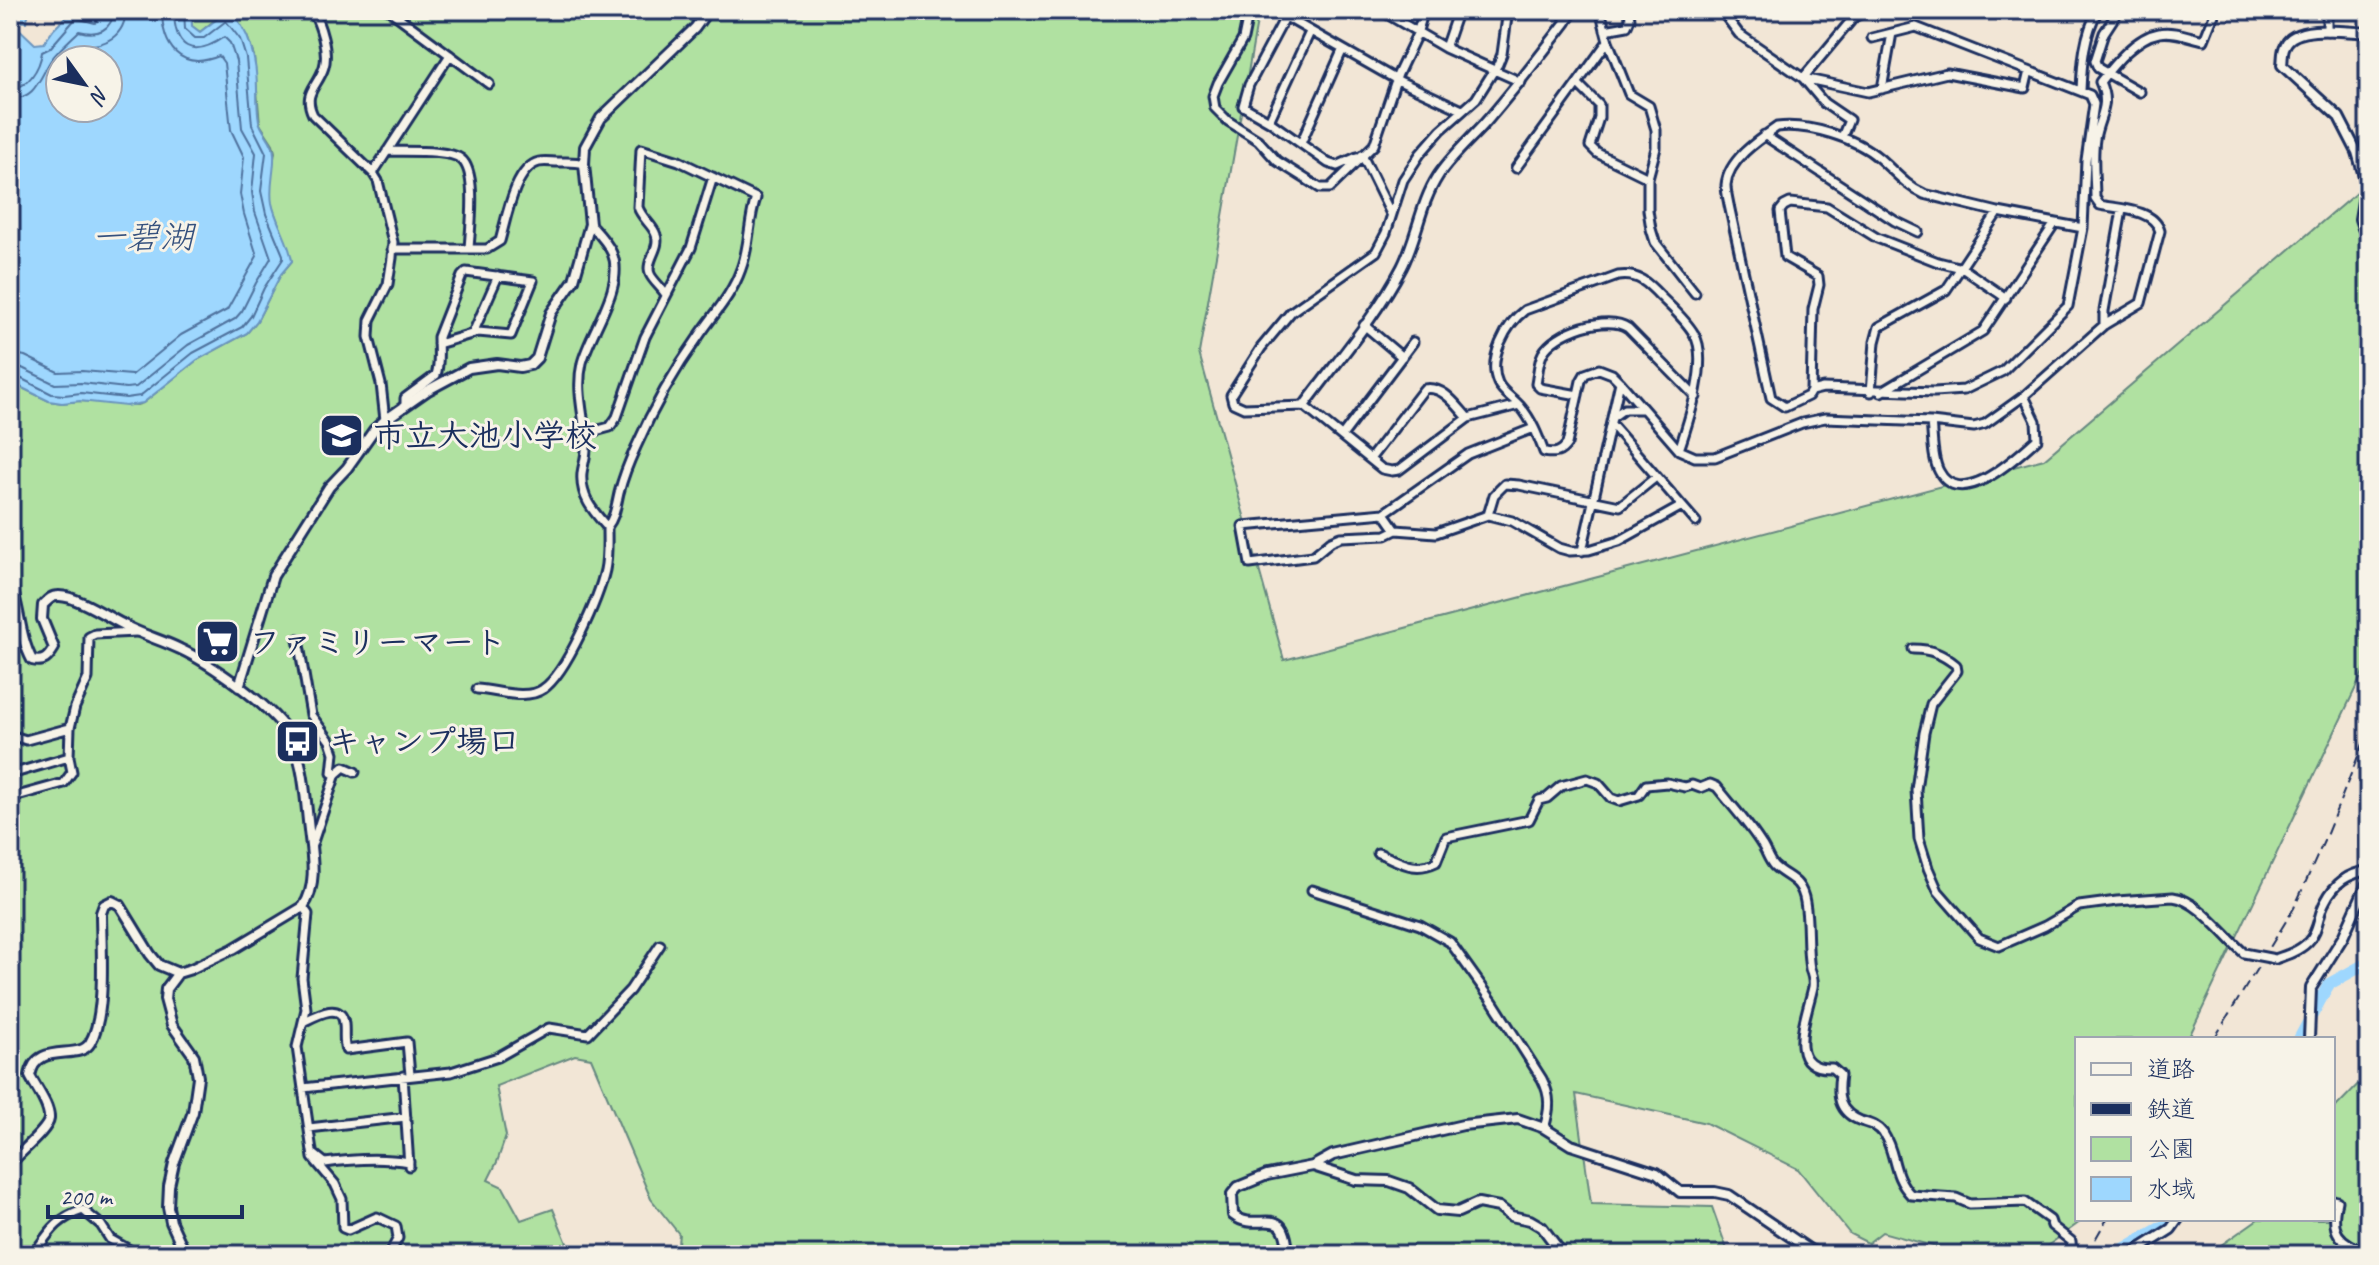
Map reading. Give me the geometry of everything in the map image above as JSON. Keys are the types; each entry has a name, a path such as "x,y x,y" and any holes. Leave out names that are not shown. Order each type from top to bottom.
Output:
{"street":[{"path":"389,10 489,84"},
{"path":"239,687 273,576 329,487 385,420 428,390 469,368 497,364 520,367 530,365 537,358 551,313 574,280 590,224 585,147 601,118 695,28 708,10"},
{"path":"1249,10 1243,39 1213,96 1215,108 1220,115 1258,140 1277,161 1320,188 1330,188 1374,145 1402,62 1417,34 1424,10"},
{"path":"1381,10 1417,34 1521,82"},
{"path":"1445,48 1458,10"},
{"path":"1508,10 1502,54 1476,99 1441,130 1403,180 1386,233 1376,252 1291,312 1261,348 1231,395 1233,403 1244,408 1304,406 1382,469 1392,471 1399,470 1468,418 1519,405"},
{"path":"1562,10 1566,22"},
{"path":"1304,406 1400,271 1436,179 1521,82 1575,10"},
{"path":"1600,10 1608,41 1629,94 1649,106 1656,130 1656,148 1648,178 1648,210 1655,242 1695,293"},
{"path":"1605,30 1627,26 1629,10"},
{"path":"1721,10 1739,34 1803,78 1824,103 1849,120 1842,137"},
{"path":"1803,78 1852,14 1868,10"},
{"path":"2081,91 2081,67 2090,24 2098,10"},
{"path":"2119,10 2104,33 2095,61 2098,68 2140,92"},
{"path":"1679,450 1696,397 1700,348 1696,336 1650,285 1634,275 1618,276 1525,310 1513,319 1504,332 1495,366 1498,385 1519,405 1534,428 1544,452 1554,454 1562,451 1567,444 1581,381 1591,371 1605,370 1620,382 1679,450 1695,457 1715,457 1802,423 1825,418 1974,427 1985,424 2024,396 2104,325 2141,303 2160,231 2158,222 2149,215 2100,205 2095,198 2095,139 2106,97 2100,82 2142,39 2169,32 2204,40 2216,10"},
{"path":"2327,10 2327,31"},
{"path":"316,11 325,58 324,67 308,97 308,105 313,115 373,173 381,189 390,229 392,249 388,284 370,320 369,337 381,384 385,420"},
{"path":"1362,155 1337,166 1328,163 1243,106 1249,85 1287,14 1342,51 1462,110"},
{"path":"1811,391 1823,388 1871,392 1947,392 1964,390 2003,371 2068,306 2083,228 2086,160 2094,104 2090,95 1916,27 1872,38"},
{"path":"1269,121 1310,32"},
{"path":"2369,33 2303,32 2283,47 2282,65 2339,117 2357,152 2366,183 2360,219 2369,234"},
{"path":"1882,89 1892,33"},
{"path":"1516,168 1608,41"},
{"path":"1301,143 1342,51"},
{"path":"373,173 450,55"},
{"path":"1803,78 1868,92 1947,73 2025,88 2029,71"},
{"path":"1578,84 1599,105 1599,118 1590,146 1597,153 1648,178"},
{"path":"2006,298 1962,268 1877,238 1827,207 1790,203 1780,211 1785,257 1818,276 1819,285 1813,309 1811,391 1808,396 1785,407 1771,398 1729,205 1726,186 1729,173 1764,135 1777,127 1803,127 1842,137 1877,156 1913,190 1924,194 2083,228"},
{"path":"1764,135 1895,221 1918,232"},
{"path":"607,527 613,520 626,472 664,389 698,336 729,296 742,268 749,218 756,198 679,161 641,149 638,207 656,233 658,240 649,268 650,275 666,295"},
{"path":"387,151 449,154 460,157 467,165 471,201 469,249"},
{"path":"1362,155 1391,214"},
{"path":"392,249 487,249 500,241 517,184 524,172 538,162 584,164"},
{"path":"584,434 610,427 617,417 645,337 691,248 713,177"},
{"path":"2104,325 2122,210"},
{"path":"1871,392 1879,327 1946,290 1998,212"},
{"path":"1881,392 1983,331 2055,223"},
{"path":"477,689 529,694 542,690 553,680 598,595 608,555 607,527 585,497 582,478 586,447 579,384 582,363 609,298 616,270 613,255 604,238 590,224"},
{"path":"405,405 405,398 436,375 438,337 466,272 533,281 511,335 473,333 438,344"},
{"path":"473,333 498,276"},
{"path":"1578,395 1540,388 1536,384 1543,353 1556,339 1599,321 1613,321 1635,334 1696,397"},
{"path":"1364,325 1402,357"},
{"path":"1342,436 1413,342"},
{"path":"1582,551 1620,382"},
{"path":"1370,459 1424,389 1433,387 1442,391 1468,418"},
{"path":"1931,422 1937,468 1942,476 1956,485 1968,485 2005,467 2037,439 2036,421 2024,396"},
{"path":"1612,420 1624,409 1642,409"},
{"path":"1612,420 1696,522"},
{"path":"1534,428 1468,454 1384,513 1243,526 1250,564 1313,556 1341,537 1386,535 1396,530 1436,533 1488,515 1512,521 1559,548 1582,551 1619,541 1682,506"},
{"path":"1488,515 1494,495 1505,484 1620,506 1656,477"},
{"path":"1384,513 1396,530"},
{"path":"10,582 17,599 26,649 32,660 39,662 48,658 54,648 42,619 43,605 52,596 61,595 136,632 181,649 239,687 286,731 306,787 313,879 309,898 303,907 233,949 178,973 166,989 165,999 172,1025 194,1056 198,1077 193,1112 169,1186 171,1222 186,1255"},
{"path":"10,798 64,783 72,772 70,728 75,707 88,678 89,637 136,632"},
{"path":"298,639 311,715 330,741 334,753 332,773 336,774"},
{"path":"1913,649 1929,649 1956,665 1957,671 1931,704 1924,733 1916,790 1919,839 1938,891 1979,938 1999,946 2045,926 2079,906 2173,897 2181,898 2209,919 2244,953 2275,959 2298,950 2310,940 2325,902 2344,878 2369,870"},
{"path":"10,735 26,740 70,728"},
{"path":"10,772 69,757"},
{"path":"311,848 336,774 344,767 355,772"},
{"path":"1378,853 1412,868 1426,867 1436,862 1446,837 1529,820 1539,800 1547,798 1561,786 1587,779 1598,783 1611,798 1619,801 1639,795 1646,785 1667,783 1700,788 1710,784 1717,787 1762,844 1773,865 1794,879 1805,900 1807,950 1814,985 1801,1048 1808,1063 1818,1069 1832,1068 1840,1075 1837,1094 1844,1108 1857,1120 1875,1125 1882,1132 1894,1159 1896,1172 1911,1195 1956,1198 1970,1204 2025,1202 2050,1220 2052,1226 2071,1241 2072,1255"},
{"path":"2309,1037 2311,988 2343,937 2369,879"},
{"path":"1312,890 1420,925 1450,942 1542,1079 1548,1092 1549,1107 1544,1128"},
{"path":"10,1164 49,1122 49,1114 30,1076 34,1064 46,1055 87,1048 91,1042 101,1001 101,913 104,905 112,901 120,905 159,965 178,973"},
{"path":"303,907 308,914 302,978 306,1009 297,1047 313,1153 318,1166 335,1184 342,1199 343,1228 348,1230 377,1217 396,1226 398,1238 389,1255"},
{"path":"303,1088 451,1072 498,1057 549,1028 588,1034 630,990 660,945"},
{"path":"302,1023 322,1012 332,1011 340,1015 345,1021 346,1050 407,1042 409,1164 386,1158 325,1163 313,1153"},
{"path":"309,1128 406,1117"},
{"path":"1288,1255 1283,1228 1276,1222 1244,1222 1233,1215 1232,1194 1238,1187 1267,1175 1313,1166 1333,1155 1463,1125 1518,1119 1544,1128 1578,1148 1657,1173 1680,1192 1729,1195 1810,1250 1824,1255"},
{"path":"1313,1166 1356,1180 1389,1181 1409,1188 1437,1210 1458,1212 1478,1203 1499,1207 1511,1216 1530,1220 1542,1227 1563,1255"},
{"path":"33,1255 56,1223 83,1210 92,1215 110,1239 138,1255"},
{"path":"2130,1255 2171,1229 2177,1221"},
{"path":"2333,1221 2338,1237 2369,1255"}],"green space":[{"path":"191,10 227,10 200,32 192,26"},
{"path":"229,10 687,10 695,31 713,10 1259,10 1199,353 1284,660 2044,459 2369,182 2369,660 2189,1037 2075,1037 2075,1221 2081,1221 2035,1255 1962,1254 1882,1232 1868,1243 1850,1234 1798,1169 1706,1123 1576,1094 1591,1204 1712,1207 1729,1255 671,1255 677,1252 679,1234 651,1199 591,1058 575,1055 496,1086 506,1136 488,1180 503,1187 521,1220 553,1209 569,1248 566,1255 197,1255 194,1244 10,1253 10,382 49,401 137,405 197,360 247,333 257,321 281,274 292,261 270,200 275,152 260,124 254,56 247,36"},
{"path":"2369,1073 2369,1255 2207,1255 2255,1221 2335,1221 2335,1108"}],"water":[{"name":"一碧湖","path":"10,10 30,10 26,22 13,23 35,44 44,43 73,10 82,10 91,16 96,10 191,10 192,26 200,32 229,10 247,36 254,57 259,121 273,149 272,203 292,261 281,274 257,321 247,333 197,360 143,403 126,406 49,401 10,382"}],"waterway":[{"path":"2300,1037 2329,984 2369,962"},
{"path":"2121,1255 2122,1250 2170,1221"}],"railway":[{"path":"2215,1037 2294,908 2369,729"},
{"path":"2086,1255 2106,1221"}],"place":[{"name":"市立大池小学校","path":"342,435"},
{"name":"ファミリーマート","path":"218,642"},
{"name":"キャンプ場口","path":"297,741"}]}
